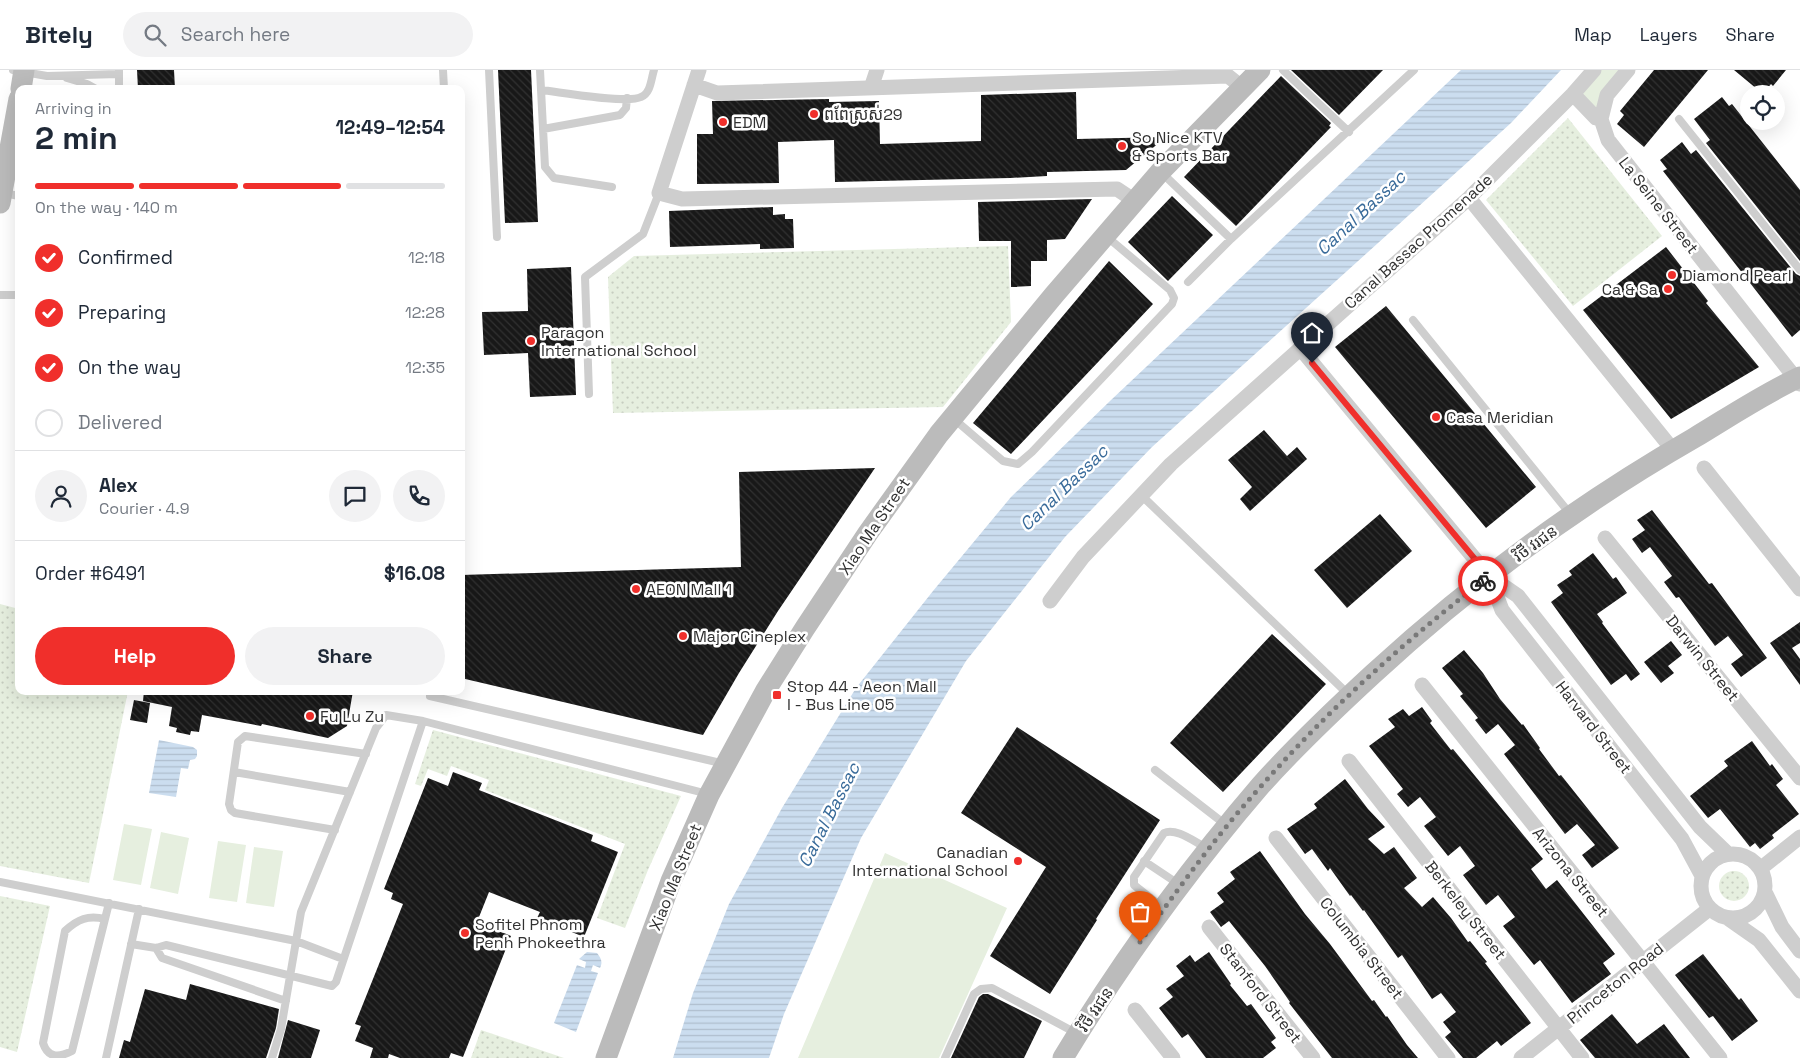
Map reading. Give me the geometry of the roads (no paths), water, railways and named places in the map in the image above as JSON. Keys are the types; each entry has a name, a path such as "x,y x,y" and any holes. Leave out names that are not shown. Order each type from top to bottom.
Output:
{"street":[{"path":"699,70 658,193 682,199 1116,189 1135,201"},
{"path":"872,88 878,70"},
{"name":"Xiao Ma Street","path":"606,1058 624,1004 671,881 709,795 766,690 805,628 899,489 952,418 1160,172 1260,70"},
{"name":"Canal Bassac Promenade","path":"1050,601 1083,557 1171,464 1469,198 1573,94 1594,70"},
{"path":"1573,94 1596,118 1601,119 1607,95 1628,70"},
{"path":"694,85 717,93 1228,76 1243,88"},
{"path":"7,197 4,159 15,114"},
{"name":"La Seine Street","path":"1601,119 1608,140 1799,380"},
{"path":"1469,198 1673,450"},
{"name":"Harvard Street","path":"1300,348 1489,576 1518,596 1700,827 1728,854"},
{"name":"វិថី វរជន","path":"1063,1058 1164,909 1227,826 1286,758 1401,648 1489,576 1619,483 1673,450 1799,380"},
{"path":"1704,468 1800,589"},
{"name":"Darwin Street","path":"1605,538 1800,778"},
{"name":"Harvard Street","path":"1489,576 1502,610 1682,839 1702,876"},
{"name":"Arizona Street","path":"1422,685 1720,1058"},
{"path":"1597,731 1614,718"},
{"name":"Berkeley Street","path":"1349,761 1582,1058"},
{"path":"1760,868 1800,837"},
{"name":"Columbia Street","path":"1276,838 1448,1058"},
{"path":"1800,950 1782,927 1766,894 1766,882 1756,863 1744,856 1728,854 1714,860 1709,865 1702,876 1701,890 1708,909 1730,919 1759,940 1800,991"},
{"path":"1730,919 1741,918 1751,914 1760,906 1766,894"},
{"name":"Princeton Road","path":"1521,1058 1708,909"},
{"name":"Stanford Street","path":"1209,927 1312,1058"},
{"path":"1135,1010 1173,1058"}],"lane":[{"path":"442,70 444,85"},
{"path":"489,70 497,237"},
{"path":"540,70 546,168 554,178 612,187"},
{"path":"541,90 620,99 641,97 648,91 654,70"},
{"path":"1283,70 1348,132"},
{"path":"1188,282 1414,70"},
{"path":"20,75 58,76 118,72 119,85"},
{"path":"58,76 89,85"},
{"path":"543,129 620,115 626,108 627,98"},
{"path":"1679,119 1800,270"},
{"path":"1160,172 1231,240"},
{"path":"589,394 586,277 643,234 658,193"},
{"path":"952,418 1003,461 1018,464 1032,452 1172,304 1174,298 1170,290 1106,236"},
{"path":"0,295 15,295"},
{"path":"1413,320 1572,516"},
{"path":"1141,495 1350,695"},
{"path":"430,696 725,764"},
{"path":"272,1058 281,1029 301,912 376,728 386,715 423,721 709,795"},
{"path":"131,944 156,948 166,944 332,986 336,982 423,721"},
{"path":"335,830 235,813 231,810 229,804 238,742 245,736 366,754"},
{"path":"1155,770 1227,826"},
{"path":"234,772 350,792"},
{"path":"1164,909 1134,885 1134,877 1164,833 1167,831 1174,832 1209,849"},
{"path":"1144,861 1181,886"},
{"path":"0,882 296,942 343,959"},
{"path":"105,919 84,918 65,931 43,1043 46,1052 54,1058 63,1057 72,1051 105,919 109,903"},
{"path":"106,1058 138,909"},
{"path":"156,948 162,958 286,1001"},
{"path":"945,1058 974,994 981,989 992,988 1078,1034"}],"water":[{"name":"Canal Bassac","path":"1461,70 1561,70 1511,123 1152,447 1065,537 966,661 861,838 784,1014 769,1058 673,1058 693,993 729,904 782,808 856,688 933,591 1011,497"},
{"path":"159,740 193,747 197,750 197,756 195,759 190,760 188,769 181,768 176,797 149,793"},
{"path":"587,952 597,953 601,964 600,968 593,965 591,971 598,973 576,1032 554,1023 577,965 585,968 586,962 579,959"}],"place":[{"name":"ពពែស្រស់29","path":"814,114"},
{"name":"EDM","path":"723,122"},
{"name":"So Nice KTV & Sports Bar","path":"1122,146"},
{"name":"Diamond Pearl","path":"1672,275"},
{"name":"Ca & Sa","path":"1668,289"},
{"name":"Paragon International School","path":"531,341"},
{"name":"Casa Meridian","path":"1436,417"},
{"name":"AEON Mall 1","path":"636,589"},
{"name":"Major Cineplex","path":"683,636"},
{"name":"Stop 44 - Aeon Mall I - Bus Line 05","path":"777,695"},
{"name":"Fu Lu Zu","path":"310,716"},
{"name":"Canadian International School","path":"1018,861"},
{"name":"Sofitel Phnom Penh Phokeethra","path":"465,933"}]}
